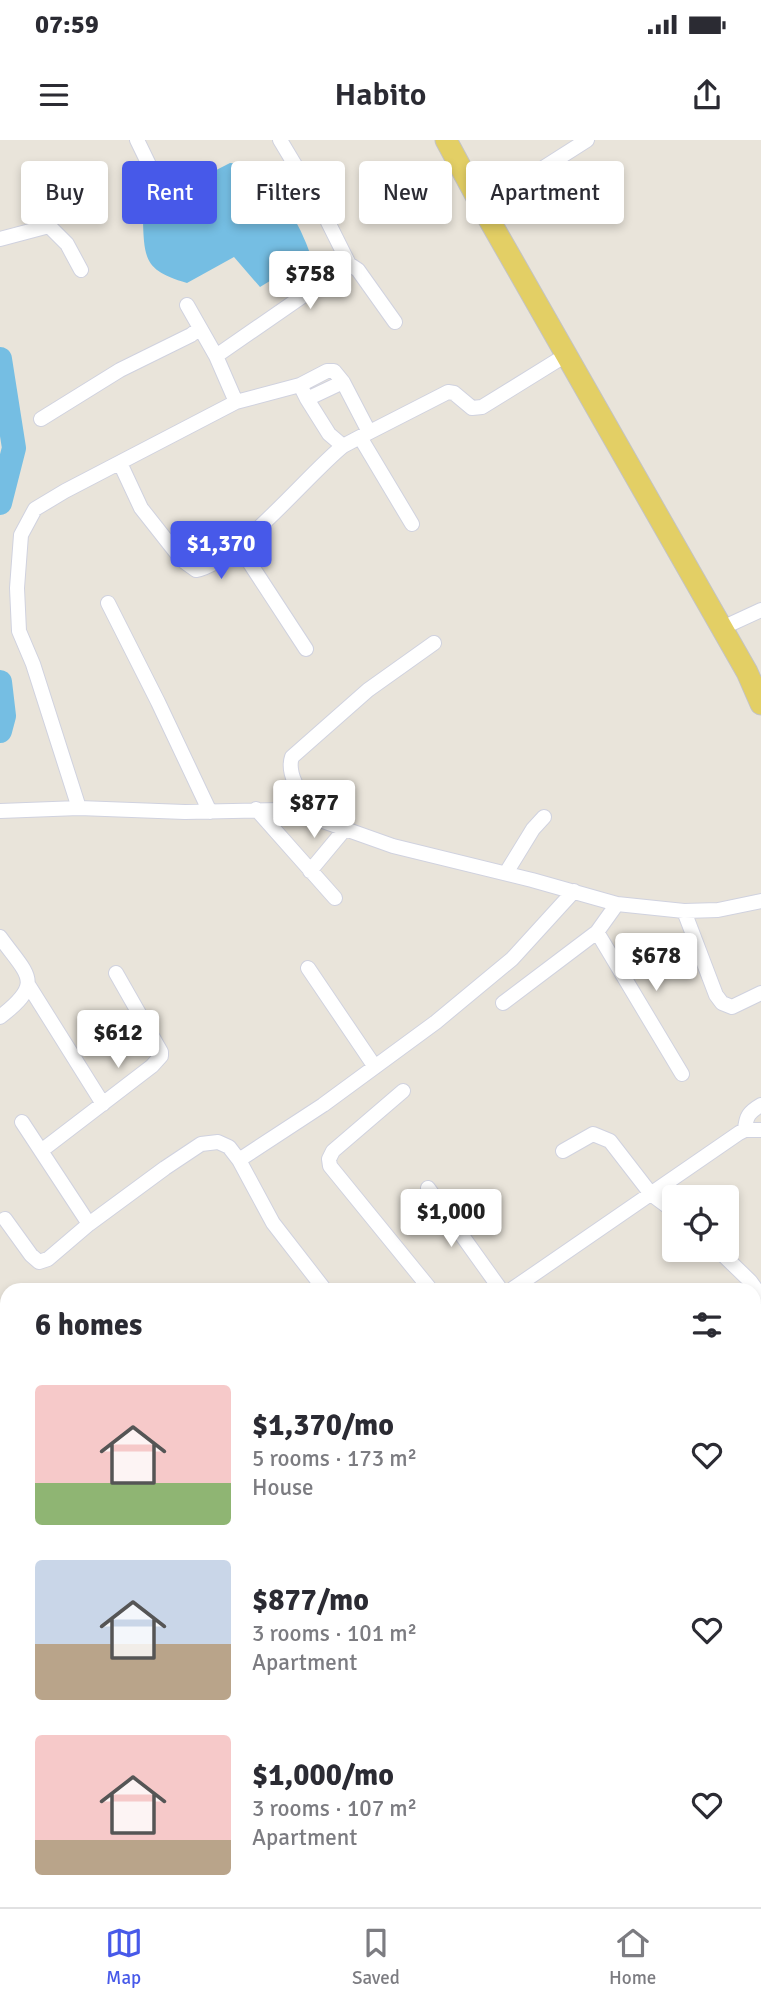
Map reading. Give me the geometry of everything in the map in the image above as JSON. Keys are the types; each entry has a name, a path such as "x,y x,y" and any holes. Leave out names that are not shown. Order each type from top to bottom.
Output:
{"main road":[{"path":"446,140 466,177"},
{"path":"492,224 747,672 761,704"}],"street":[{"path":"137,140 147,161"},
{"path":"280,140 322,211 349,264 358,270 395,322"},
{"path":"554,161 587,140"},
{"path":"0,239 49,226 67,244 81,270"},
{"path":"216,356 349,264"},
{"path":"187,305 216,356 236,402"},
{"path":"41,419 120,370 200,328"},
{"path":"120,463 141,508 190,567 196,570 210,567 238,545 343,446 448,392 454,393 472,408 482,407 566,355"},
{"path":"79,808 33,664 19,631 17,588 21,535 35,509 236,402 300,385 327,371 334,371 344,382 365,435 412,524"},
{"path":"307,399 344,382"},
{"path":"300,385 329,434 343,446"},
{"path":"238,545 306,649"},
{"path":"108,603 210,812"},
{"path":"722,628 761,610"},
{"path":"317,819 291,774 289,764 292,757 368,690 433,643"},
{"path":"0,811 79,808 210,812 282,810 317,819 393,846 506,873 617,904 684,911 718,910 761,901"},
{"path":"256,810 335,898"},
{"path":"506,873 544,817"},
{"path":"310,872 345,829"},
{"path":"239,1160 323,1105 436,1022 512,959 574,891"},
{"path":"503,1003 597,932 617,904"},
{"path":"684,911 716,995 722,1003 732,1007 761,993"},
{"path":"597,932 682,1074"},
{"path":"2,942 25,971 29,986 103,1104"},
{"path":"308,968 375,1067"},
{"path":"41,1151 161,1056 116,973"},
{"path":"0,1017 21,1001 29,986"},
{"path":"403,1091 333,1151 329,1159 330,1166 425,1283"},
{"path":"745,1130 746,1119 751,1111 761,1105"},
{"path":"22,1122 89,1224"},
{"path":"522,1283 745,1130 761,1130"},
{"path":"563,1151 593,1134 601,1135 610,1140 651,1194 662,1202"},
{"path":"5,1219 31,1255 39,1262 48,1259 89,1224 201,1144 218,1142 229,1147 239,1160 273,1223 320,1283"},
{"path":"428,1188 496,1283"},
{"path":"730,1262 751,1283"}],"water":[{"path":"231,163 231,224 297,224 311,256 260,287 234,257 187,283 156,269 147,255 143,224 217,224 217,170"}],"waterway":[{"path":"0,359 14,448 0,503"},
{"path":"0,682 4,716 0,731"}]}
